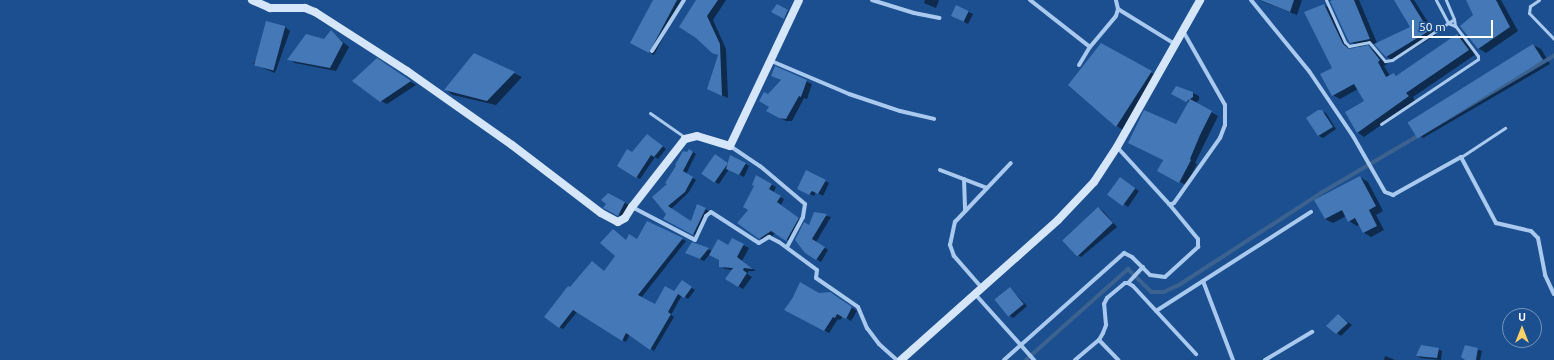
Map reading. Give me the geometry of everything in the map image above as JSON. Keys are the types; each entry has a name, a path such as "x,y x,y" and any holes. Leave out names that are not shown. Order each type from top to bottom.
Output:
{"street":[{"path":"252,0 270,8 305,8 315,12 413,75 512,145 601,213 615,221 621,222 625,218 632,207 687,138 696,136 730,146 760,166 805,204 803,216 787,247"},
{"path":"652,51 684,0"},
{"path":"730,146 769,60 799,0"},
{"path":"872,0 914,13 940,18"},
{"path":"1079,65 1090,47 1112,22 1118,9 1116,0"},
{"path":"901,360 1083,196 1117,147 1200,0"},
{"path":"1251,0 1309,71 1353,136 1385,192 1393,195 1460,157 1496,223 1531,232 1538,238 1545,275 1554,294"},
{"path":"1033,1 1090,47"},
{"path":"1118,9 1176,44"},
{"path":"1169,204 1174,203 1220,138 1226,125 1225,105 1183,31"},
{"path":"769,60 849,94 900,111 934,119"},
{"path":"1004,360 1124,253 1132,257 1142,269 1150,275 1165,277 1198,247 1198,239 1169,204 1117,147"},
{"path":"982,288 950,250 955,222 1011,162"},
{"path":"940,170 987,188"},
{"path":"964,179 964,212"},
{"path":"632,207 695,240 706,216 711,212 760,243 769,237 787,247 817,270 816,278 858,306 867,328 879,344 897,360"},
{"path":"1156,311 1311,212"},
{"path":"1075,360 1099,340 1106,325 1104,304 1107,298 1128,283 1142,269"},
{"path":"1203,281 1232,360"},
{"path":"1128,283 1133,286 1196,354"},
{"path":"975,294 1034,360"},
{"path":"1265,360 1312,332"},
{"path":"1099,340 1118,360"}],"lane":[{"path":"1326,0 1344,42 1349,46 1369,42 1385,61 1392,60 1454,19"},
{"path":"1381,124 1476,61 1478,56 1455,26 1448,23 1436,0"},
{"path":"1446,0 1454,19 1455,26"},
{"path":"1540,0 1530,6 1529,14 1554,40"},
{"path":"650,113 687,138"},
{"path":"1460,157 1505,128"}],"building":[{"path":"653,0 677,0 649,53 630,43"},
{"path":"696,0 718,0 707,16 720,44 722,96 707,89 718,55 712,53 696,38 679,27"},
{"path":"1260,0 1294,0 1290,12"},
{"path":"1354,0 1370,39 1350,43 1330,1"},
{"path":"1394,0 1410,0 1429,31 1386,57 1374,44 1410,27"},
{"path":"1466,0 1496,0 1510,27 1478,49 1460,26 1473,15"},
{"path":"777,4 788,10 784,19 771,12"},
{"path":"1324,4 1343,44 1349,49 1368,45 1380,60 1378,62 1386,77 1394,73 1396,76 1457,34 1469,50 1406,93 1409,96 1357,133 1345,112 1364,101 1354,84 1332,96 1320,74 1332,68 1304,12"},
{"path":"956,5 969,11 964,22 951,16"},
{"path":"266,21 285,26 273,71 254,65"},
{"path":"331,30 343,43 330,68 287,60 306,34 324,39"},
{"path":"1101,43 1152,71 1116,127 1068,85"},
{"path":"1533,44 1543,60 1418,139 1407,122"},
{"path":"474,53 515,72 487,101 444,90"},
{"path":"377,58 411,81 380,102 352,81"},
{"path":"775,66 807,80 801,97 799,96 786,119 779,118 766,111 769,107 759,101 764,92 768,94 781,80 771,76"},
{"path":"1176,86 1193,92 1193,97 1186,102 1171,94"},
{"path":"1190,99 1212,111 1200,135 1190,159 1191,160 1179,183 1157,171 1163,160 1128,143 1144,110 1176,124"},
{"path":"1318,110 1322,110 1333,127 1318,136 1306,118"},
{"path":"647,134 663,146 654,157 651,155 636,178 617,166 627,149 632,152"},
{"path":"689,149 693,152 683,171 693,177 685,192 668,206 691,221 697,204 706,208 693,235 663,219 666,214 652,197 667,184 665,183 676,166 675,165 683,151 687,152"},
{"path":"715,154 728,163 714,183 701,174"},
{"path":"730,155 746,163 739,175 726,169"},
{"path":"806,170 826,180 818,194 812,191 809,195 797,189"},
{"path":"756,175 772,184 769,189 781,196 777,202 799,218 786,241 771,231 759,239 737,223 748,210 743,207 754,186 752,185"},
{"path":"1360,176 1376,206 1369,210 1377,226 1363,233 1355,218 1348,222 1342,210 1325,219 1314,200"},
{"path":"1120,177 1135,188 1122,206 1107,195"},
{"path":"608,193 625,202 618,216 603,208 606,204 601,200"},
{"path":"1098,207 1113,223 1077,257 1062,240"},
{"path":"814,212 827,214 812,239 825,247 816,260 805,253 795,240 804,222 809,225"},
{"path":"647,221 683,238 638,295 655,304 665,286 674,291 682,280 692,287 684,298 678,294 668,312 671,314 650,350 626,333 622,341 573,310 559,328 544,317 568,286 570,287 592,261 604,271 615,256 600,243 613,229 626,240 629,234 637,239"},
{"path":"732,238 744,244 737,257 753,269 744,268 743,270 747,273 738,287 725,279 733,268 719,267 719,260 709,255 718,239 728,245"},
{"path":"692,242 709,248 700,259 685,253"},
{"path":"800,282 819,293 830,292 852,307 846,319 837,314 835,318 833,317 824,331 784,310 792,299"},
{"path":"1010,287 1024,304 1008,317 994,300"},
{"path":"1338,314 1348,323 1336,334 1326,326"},
{"path":"1421,345 1439,348 1437,358 1416,356"},
{"path":"1465,345 1478,348 1476,360 1465,360 1461,357"}],"waterway":[{"path":"1026,360 1128,269 1152,292 1164,292 1179,285 1321,193 1554,56"}]}
